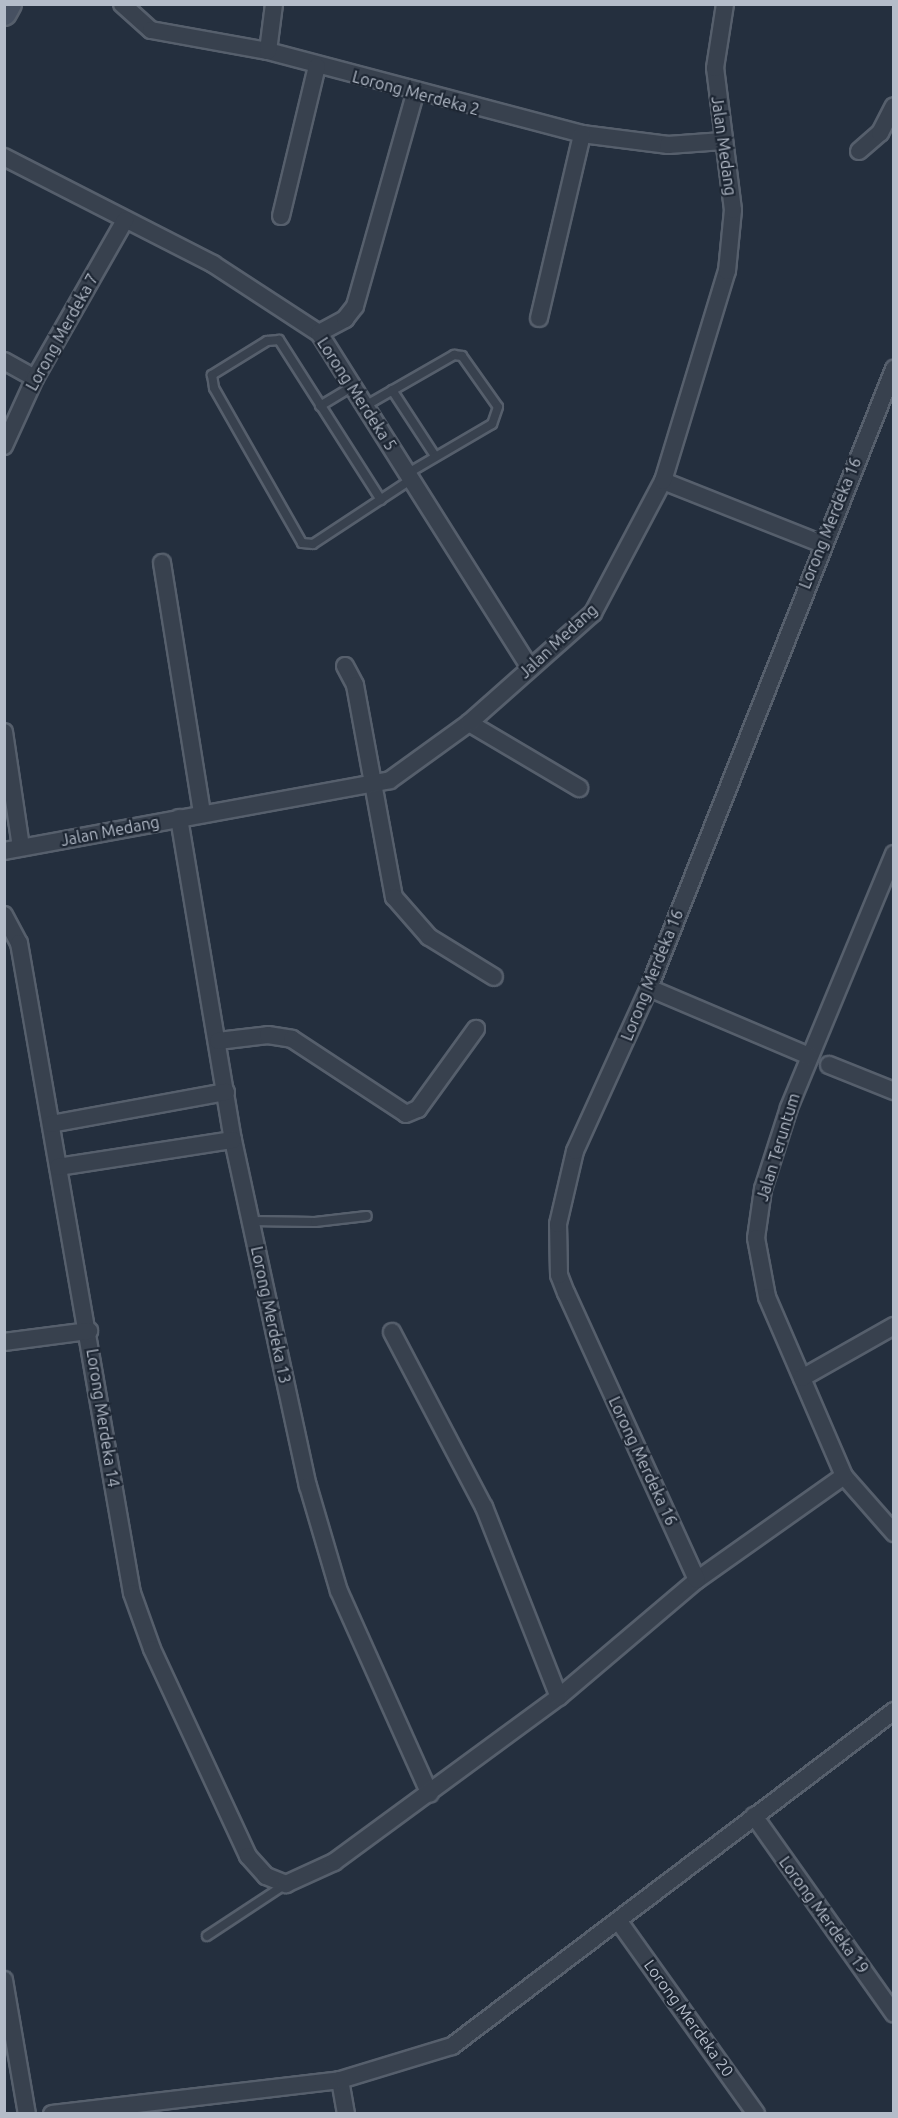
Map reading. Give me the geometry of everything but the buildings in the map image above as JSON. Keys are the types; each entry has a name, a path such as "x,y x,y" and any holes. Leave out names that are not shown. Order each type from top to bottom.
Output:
{"main road":[{"path":"4,13 9,4"}],"street":[{"name":"Lorong Merdeka 2","path":"122,4 151,30 268,51 415,94 582,135 668,145 723,141"},
{"path":"268,51 274,4"},
{"name":"Jalan Medang","path":"13,849 202,813 370,788 408,769 469,723 593,613 663,481 727,271 733,210 715,68 725,4"},
{"path":"282,216 317,66"},
{"path":"319,333 345,319 355,306 415,94"},
{"path":"859,151 880,133 894,106"},
{"path":"539,318 582,135"},
{"name":"Lorong Merdeka 5","path":"4,157 213,264 319,333 530,668"},
{"name":"Lorong Merdeka 7","path":"4,446 34,378 125,220"},
{"path":"4,361 34,378"},
{"name":"Lorong Merdeka 16","path":"697,1580 566,1293 558,1258 558,1224 575,1151 649,988 822,544 894,369"},
{"path":"663,481 822,544"},
{"path":"162,563 202,813"},
{"path":"345,666 355,685 370,788 394,897 429,937 494,977"},
{"path":"469,723 579,788"},
{"path":"4,732 13,849"},
{"name":"Lorong Merdeka 13","path":"179,818 233,1140 308,1486 339,1591 430,1794"},
{"name":"Jalan Teruntum","path":"894,854 886,891 808,1056 772,1156 756,1238 767,1297 844,1476 894,1533"},
{"name":"Lorong Merdeka 14","path":"4,915 19,943 140,1621 248,1856 266,1876 286,1884"},
{"path":"649,988 808,1056"},
{"path":"218,1041 268,1035 292,1039 406,1114 418,1109 476,1029"},
{"path":"829,1065 894,1091"},
{"path":"51,1124 226,1092"},
{"path":"58,1167 233,1140"},
{"path":"802,1378 894,1326"},
{"path":"4,1342 89,1331"},
{"path":"392,1332 484,1507 559,1697"},
{"path":"286,1884 312,1876 430,1794 559,1697 697,1580 844,1476"},
{"path":"52,2114 149,2109 340,2080 452,2046 620,1923 754,1816 894,1711"},
{"name":"Lorong Merdeka 19","path":"754,1816 894,2014"},
{"name":"Lorong Merdeka 20","path":"620,1923 756,2114"},
{"path":"4,1980 27,2114"},
{"path":"340,2080 346,2114"}],"lane":[{"path":"365,406 454,355 462,356 498,407 492,424 435,456 381,500 313,544 302,543 210,380 216,370 277,339 381,500"},
{"path":"320,406 353,386"},
{"path":"392,390 435,456"},
{"path":"251,1221 315,1222 367,1215"},
{"path":"207,1936 286,1884"}]}
